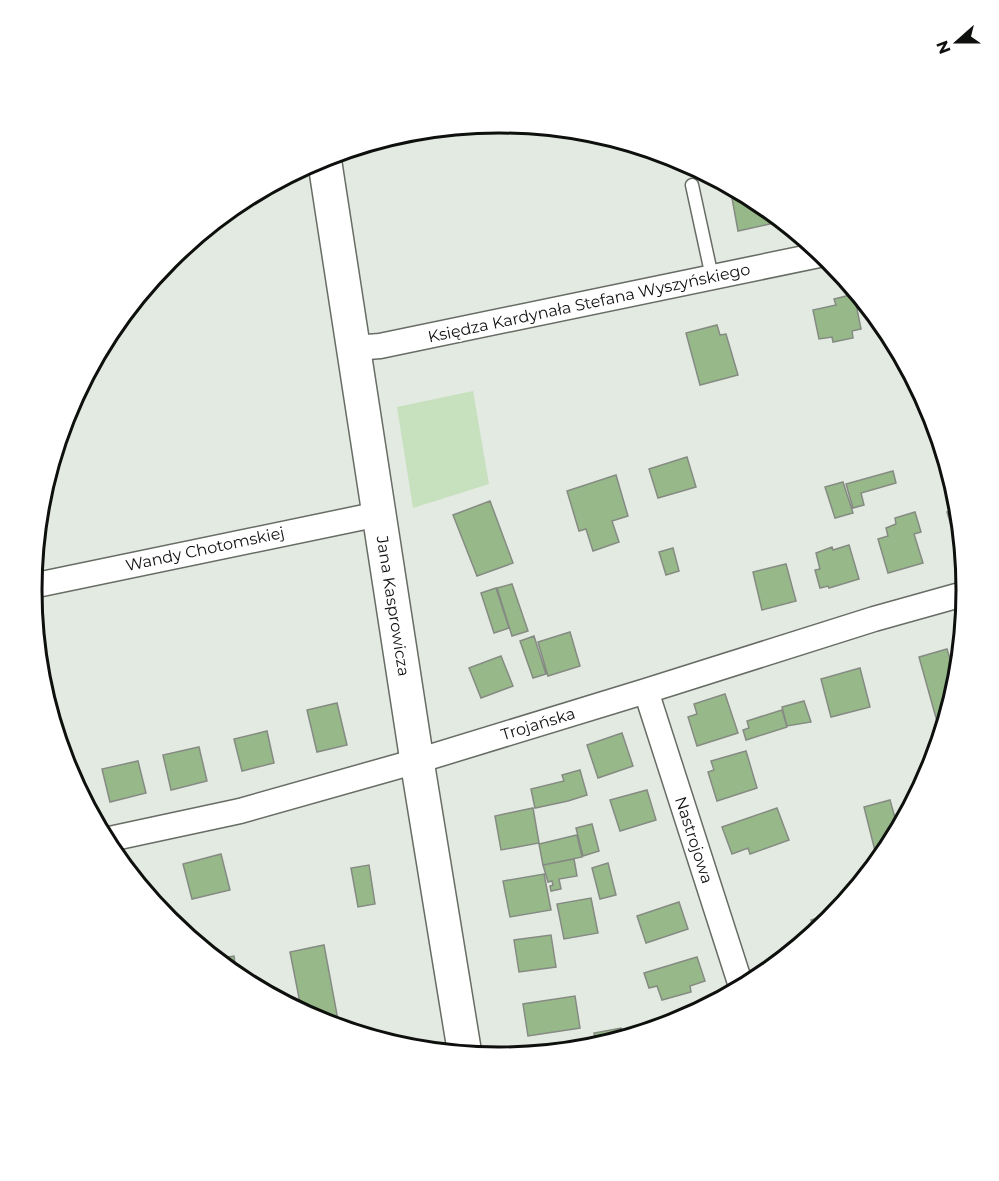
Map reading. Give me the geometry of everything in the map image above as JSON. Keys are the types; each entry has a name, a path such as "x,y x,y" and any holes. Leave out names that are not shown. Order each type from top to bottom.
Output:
{"street":[{"name":"Jana Kasprowicza","path":"326,167 464,1046"},
{"name":"Księdza Kardynała Stefana Wyszyńskiego","path":"354,348 380,346 812,257"},
{"name":"Wandy Chotomskiej","path":"42,584 379,514"},
{"name":"Trojańska","path":"115,838 240,811 417,761 874,619 957,596"},
{"name":"Nastrojowa","path":"646,691 739,980"}],"lane":[{"path":"692,185 712,277"}],"green space":[{"path":"473,391 489,484 413,508 397,407"}],"building":[{"path":"732,198 754,210 772,224 738,231"},
{"path":"848,295 856,305 861,329 852,331 853,338 833,342 832,337 819,339 813,310 836,305 834,299"},
{"path":"717,325 720,335 726,334 738,375 700,385 686,333"},
{"path":"687,457 696,487 658,498 649,469"},
{"path":"893,471 896,483 861,493 864,505 853,508 846,484"},
{"path":"616,475 628,516 612,521 619,542 593,551 586,529 579,531 567,491"},
{"path":"843,482 853,513 835,518 825,487"},
{"path":"490,501 513,563 477,576 453,515"},
{"path":"950,511 953,532 947,512"},
{"path":"915,512 921,532 914,534 923,563 888,573 878,539 888,536 886,528 896,524 895,518"},
{"path":"849,545 859,579 829,588 828,586 820,588 815,570 820,569 816,553 832,547 833,550"},
{"path":"673,548 679,571 666,575 659,552"},
{"path":"786,564 796,601 762,610 753,572"},
{"path":"512,584 528,631 512,636 497,588"},
{"path":"496,588 509,628 494,633 481,593"},
{"path":"570,632 580,666 548,676 538,642"},
{"path":"534,636 546,674 533,678 520,641"},
{"path":"947,649 951,662 937,722 919,657"},
{"path":"501,656 513,686 481,698 469,668"},
{"path":"860,668 870,707 831,717 821,679"},
{"path":"725,694 738,733 697,746 688,717 697,714 694,704"},
{"path":"804,701 811,722 787,726 782,707"},
{"path":"337,703 347,745 317,752 307,710"},
{"path":"782,710 787,727 746,740 743,730 749,728 747,721"},
{"path":"267,731 274,763 242,771 234,739"},
{"path":"622,733 633,766 598,778 587,745"},
{"path":"199,747 207,781 171,790 163,755"},
{"path":"746,751 757,788 717,801 708,772 714,770 711,761"},
{"path":"138,761 146,793 110,802 102,769"},
{"path":"580,770 587,795 535,808 531,789 564,781 562,775"},
{"path":"647,790 656,820 620,831 610,800"},
{"path":"890,800 896,820 875,852 864,807"},
{"path":"533,808 539,843 501,850 495,816"},
{"path":"777,808 789,840 750,854 748,848 732,854 722,827"},
{"path":"592,824 599,851 583,856 576,828"},
{"path":"577,835 582,857 543,865 539,844"},
{"path":"221,854 230,890 192,899 183,864"},
{"path":"574,859 577,876 559,879 561,889 551,891 552,881 548,882 543,865"},
{"path":"608,863 616,895 600,899 592,868"},
{"path":"369,865 375,904 358,907 351,868"},
{"path":"544,874 551,910 510,917 503,881"},
{"path":"591,898 598,933 564,939 557,904"},
{"path":"679,902 688,929 646,943 637,916"},
{"path":"551,935 556,967 519,972 514,940"},
{"path":"324,945 338,1018 300,1002 290,952"},
{"path":"234,956 235,964 226,957"},
{"path":"697,957 705,981 690,986 691,992 662,1000 657,986 649,988 644,973"},
{"path":"575,996 580,1028 528,1036 523,1004"},
{"path":"621,1028 622,1031 595,1038 594,1033"}]}
